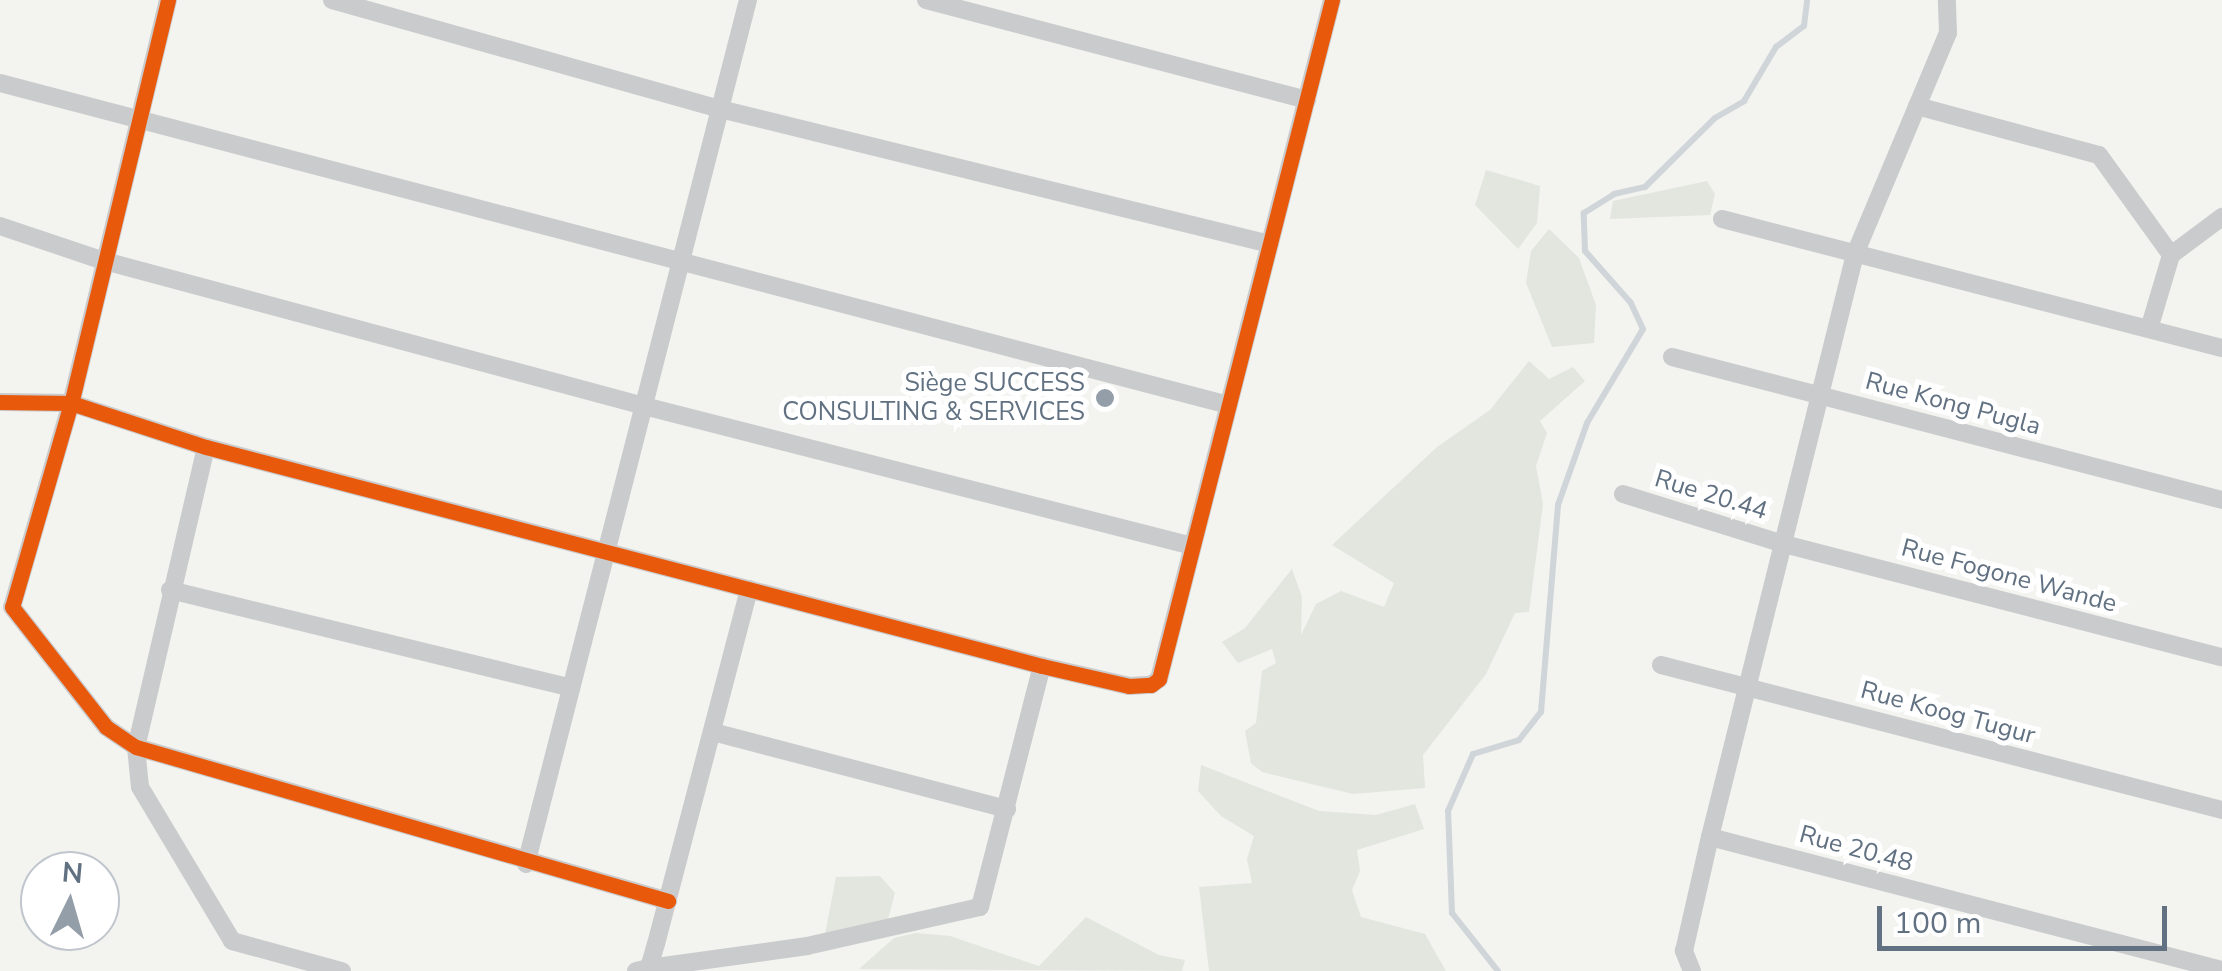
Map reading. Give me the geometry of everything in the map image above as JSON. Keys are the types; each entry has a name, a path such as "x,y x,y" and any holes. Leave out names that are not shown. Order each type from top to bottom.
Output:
{"street":[{"path":"168,0 100,260 71,402 11,602 106,727 136,747 526,864 668,901"},
{"path":"332,0 724,110 1270,244"},
{"path":"526,864 724,110 748,0"},
{"path":"926,0 1307,100"},
{"path":"0,402 71,402 206,447 605,552 1042,666 1129,686 1152,685 1159,679 1332,0"},
{"path":"1692,971 1684,951 1710,836 1855,254 1948,32 1947,0"},
{"path":"0,82 138,115 1228,406"},
{"path":"1917,106 2099,156 2171,254"},
{"path":"2149,329 2171,254 2222,217"},
{"path":"1722,220 2222,348"},
{"path":"0,226 100,260 644,406 1192,546"},
{"name":"Rue Kong Pugla","path":"1672,357 2222,500"},
{"path":"206,447 136,747 140,787 232,941 342,971"},
{"name":"Rue 20.44","path":"1623,494 1784,544"},
{"name":"Rue Fogone Wande","path":"1784,544 2222,657"},
{"path":"642,969 668,901 749,589"},
{"path":"170,590 570,688"},
{"name":"Rue Koog Tugur","path":"1661,664 2222,810"},
{"path":"642,969 972,914 985,900 1042,666"},
{"path":"712,732 1008,809"},
{"name":"Rue 20.48","path":"1710,836 2222,970"}],"shaded area":[{"path":"1486,170 1540,186 1537,223 1518,249 1475,205"},
{"path":"1707,181 1715,194 1710,215 1610,219 1613,201"},
{"path":"1549,229 1579,258 1596,305 1594,343 1552,347 1526,283 1531,251"},
{"path":"1529,361 1549,379 1573,367 1585,381 1540,421 1547,433 1536,466 1543,504 1529,612 1515,613 1486,674 1423,755 1425,788 1353,794 1262,772 1251,763 1245,731 1256,723 1262,671 1276,663 1272,649 1238,663 1222,642 1245,628 1292,569 1302,597 1301,635 1316,604 1341,591 1384,607 1394,583 1332,545 1437,447 1490,410"},
{"path":"1201,765 1319,811 1376,815 1415,804 1424,829 1357,850 1360,871 1352,890 1361,917 1425,934 1446,971 1209,971 1199,887 1252,883 1247,859 1254,836 1221,816 1198,791"},
{"path":"880,876 895,893 887,923 825,934 836,877"},
{"path":"1086,917 1159,955 1185,960 1182,971 859,969 894,938 916,933 950,936 1039,966"}],"waterway":[{"path":"1498,971 1452,913 1448,811 1473,754 1519,740 1541,712 1558,505 1587,423 1643,329 1631,303 1585,251 1584,213 1614,194 1645,187 1715,118 1744,101 1776,47 1804,26 1807,0"}],"cycle path":[{"path":"168,0 71,403 12,607 106,727 136,747 668,901"},
{"path":"0,402 71,403 206,447 1042,666 1129,686 1151,685 1159,679 1332,0"}],"place":[{"name":"Siège SUCCESS CONSULTING & SERVICES","path":"1105,398"}]}
